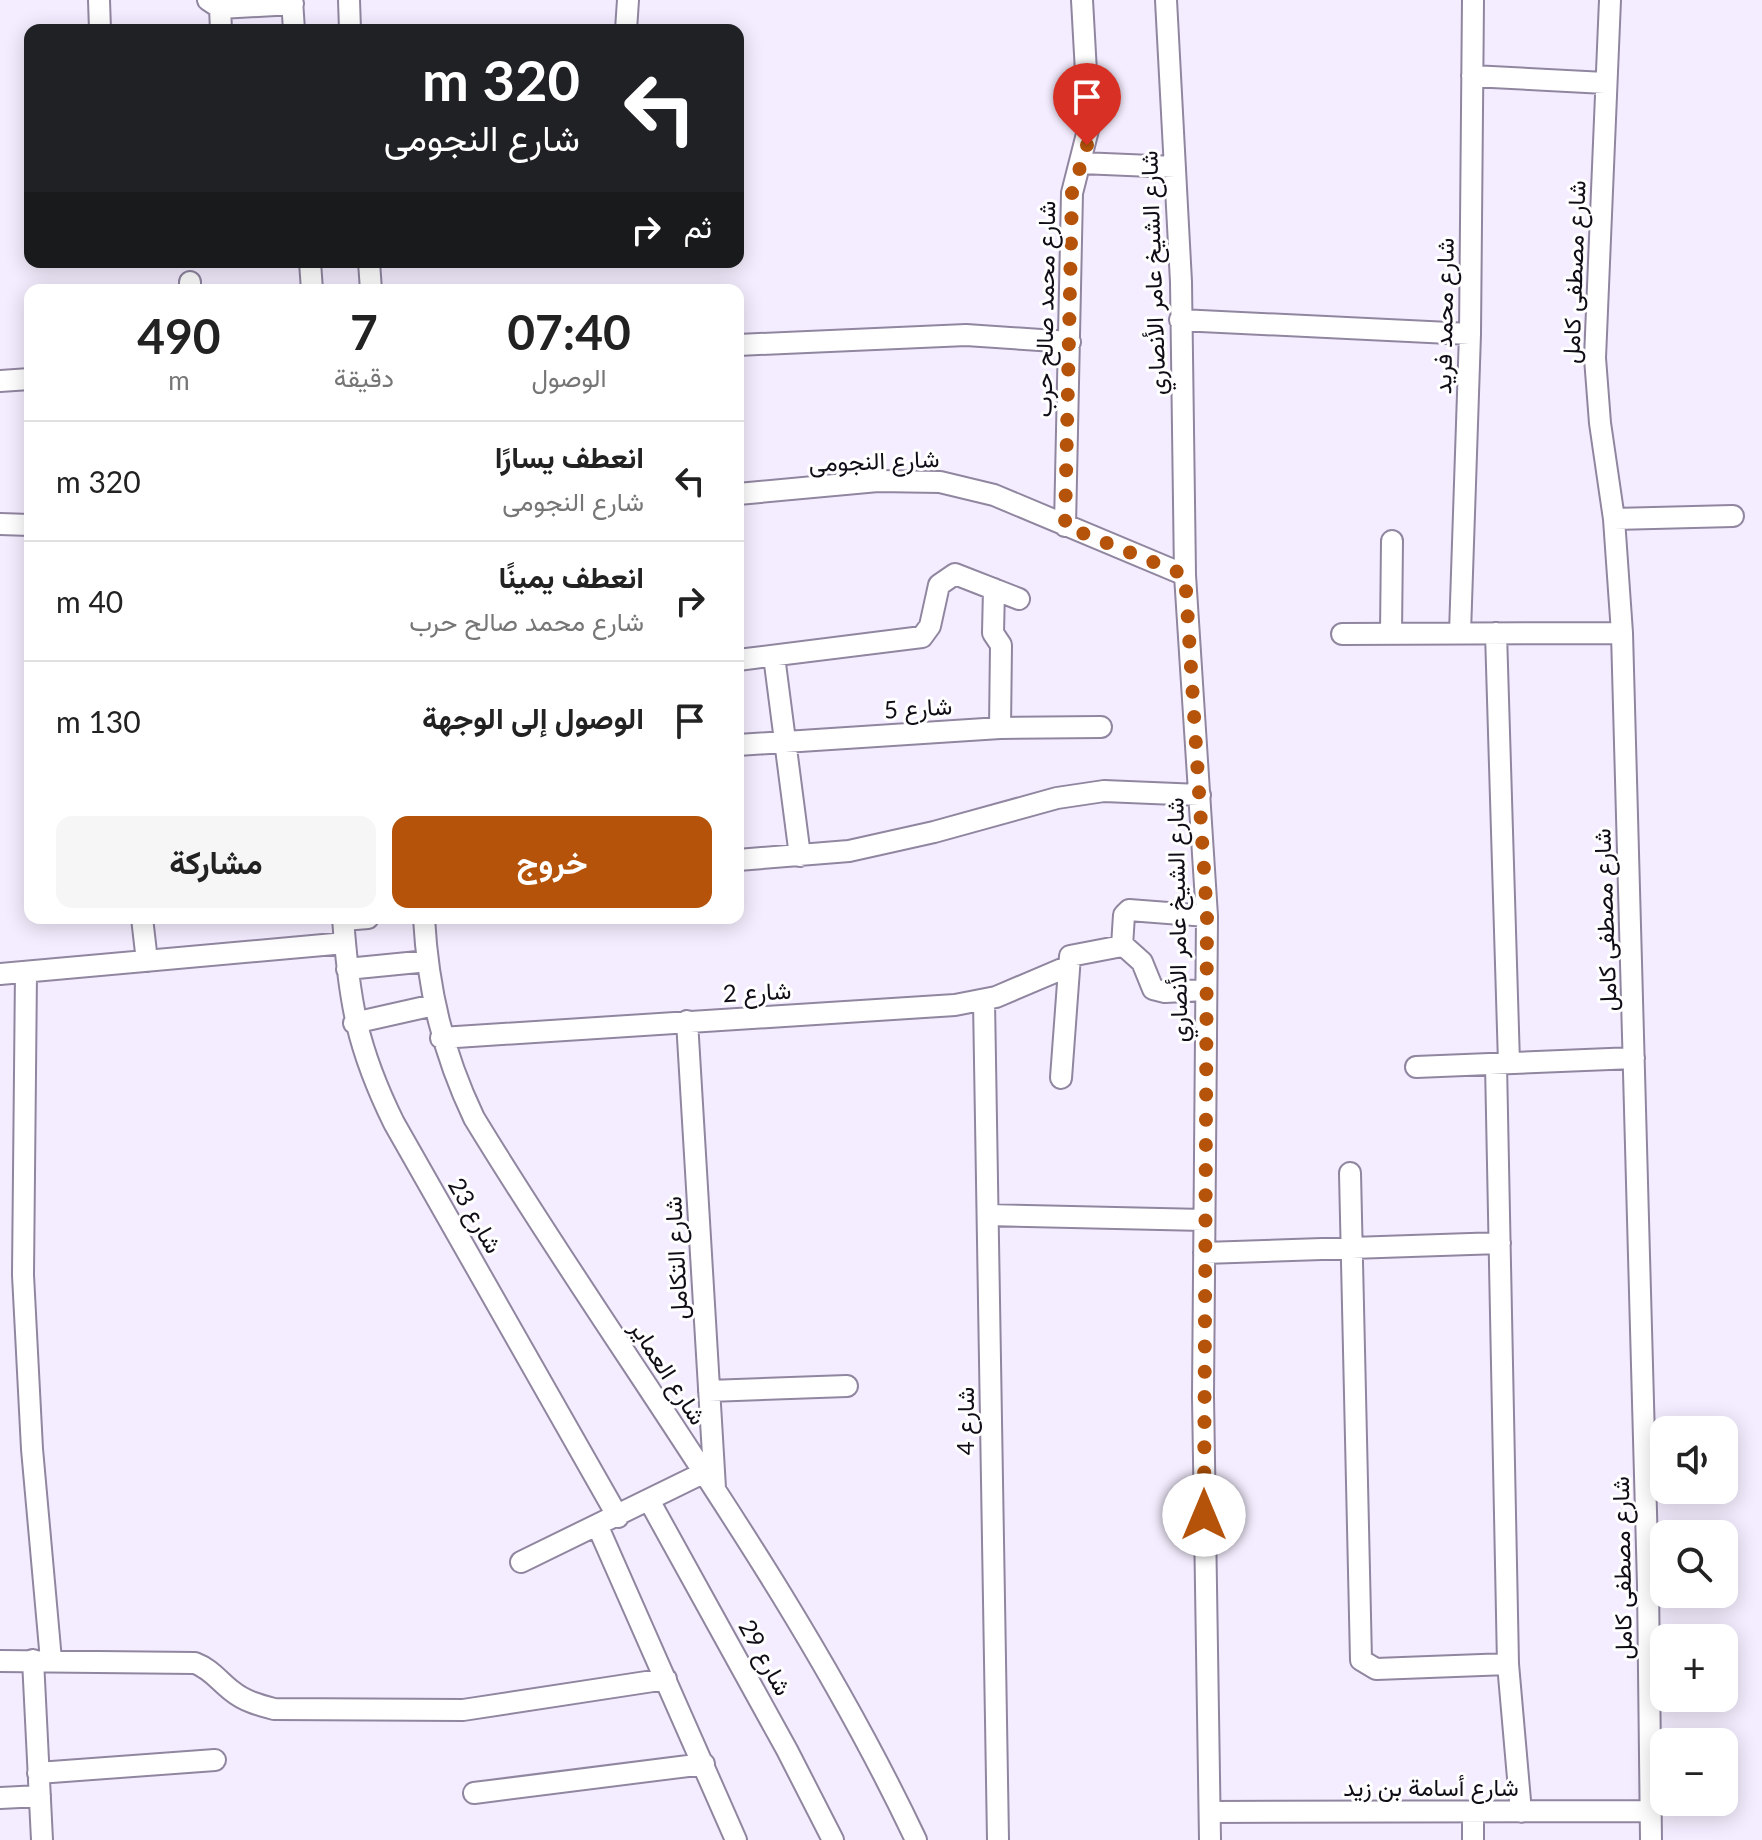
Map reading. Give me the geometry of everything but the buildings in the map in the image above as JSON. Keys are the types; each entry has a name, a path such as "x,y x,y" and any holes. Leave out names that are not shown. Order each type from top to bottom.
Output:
{"street":[{"path":"99,0 100,24"},
{"path":"349,0 350,24"},
{"path":"626,24 628,0"},
{"name":"شارع محمد صالح حرب","path":"1065,526 1072,193 1087,145 1089,105 1082,0"},
{"name":"شارع الشيخ عامر الأنصاري","path":"1166,0 1175,167 1185,575 1207,916 1204,1253 1210,1840"},
{"name":"شارع محمد فريد","path":"1460,633 1470,334 1473,0"},
{"name":"شارع مصطفى كامل","path":"1610,0 1595,358 1600,423 1614,519 1622,633 1650,1767"},
{"path":"219,24 214,4 292,2 294,24"},
{"path":"1472,76 1605,83"},
{"path":"1081,163 1175,167"},
{"path":"1180,320 1470,334"},
{"path":"744,345 966,335 1070,342"},
{"path":"0,381 24,379"},
{"name":"شارع النجومى","path":"744,493 878,481 940,482 994,495 1185,575"},
{"path":"1614,519 1733,516"},
{"path":"0,524 24,525"},
{"path":"1391,633 1392,541"},
{"path":"744,659 922,637 930,626 939,585 949,575 962,575 1019,599"},
{"path":"994,589 993,633 1001,645 1000,728"},
{"path":"1496,633 1503,1063 1500,1243 1508,1664 1521,1812"},
{"path":"1342,634 1622,633"},
{"path":"774,656 800,856"},
{"name":"شارع 5","path":"744,744 1000,728 1101,727"},
{"path":"744,860 800,856 891,842 1057,798 1104,791 1200,795"},
{"path":"1205,990 1165,992 1153,989 1142,962 1123,945 1124,915 1129,910 1207,916"},
{"path":"143,924 147,961"},
{"name":"شارع 23","path":"343,924 354,1023 371,1076 394,1123 618,1517"},
{"name":"شارع العماير","path":"425,924 441,1038 474,1118 800,1627 870,1750 916,1840"},
{"path":"0,974 345,943"},
{"name":"شارع 2","path":"441,1038 984,1001 1069,966 1070,956 1075,953 1123,945"},
{"path":"347,969 428,961"},
{"path":"1061,1078 1069,966"},
{"path":"26,972 23,1275 42,1660 38,1773 42,1840"},
{"name":"شارع 4","path":"984,1001 998,1840"},
{"path":"354,1023 434,1005"},
{"name":"شارع التكامل","path":"687,1021 715,1492"},
{"path":"1416,1067 1634,1058"},
{"path":"1350,1173 1361,1660 1376,1669 1508,1664"},
{"path":"988,1215 1204,1220"},
{"path":"1204,1253 1500,1243"},
{"path":"709,1391 847,1386"},
{"path":"521,1562 650,1502 703,1473"},
{"name":"شارع 29","path":"650,1502 833,1840"},
{"path":"598,1527 736,1840"},
{"path":"0,1661 195,1663 206,1667 233,1693 253,1704 274,1709 463,1710 666,1679"},
{"path":"38,1773 215,1760"},
{"path":"474,1793 704,1764"},
{"path":"0,1798 40,1796"},
{"name":"شارع أسامة بن زيد","path":"1210,1812 1650,1811"},
{"path":"1473,1812 1473,1840"},
{"name":"شارع مصطفى كامل","path":"1651,1816 1651,1840"}],"route":[{"path":"1087,145 1072,193 1065,526 1185,575 1207,916 1204,1515"}]}
